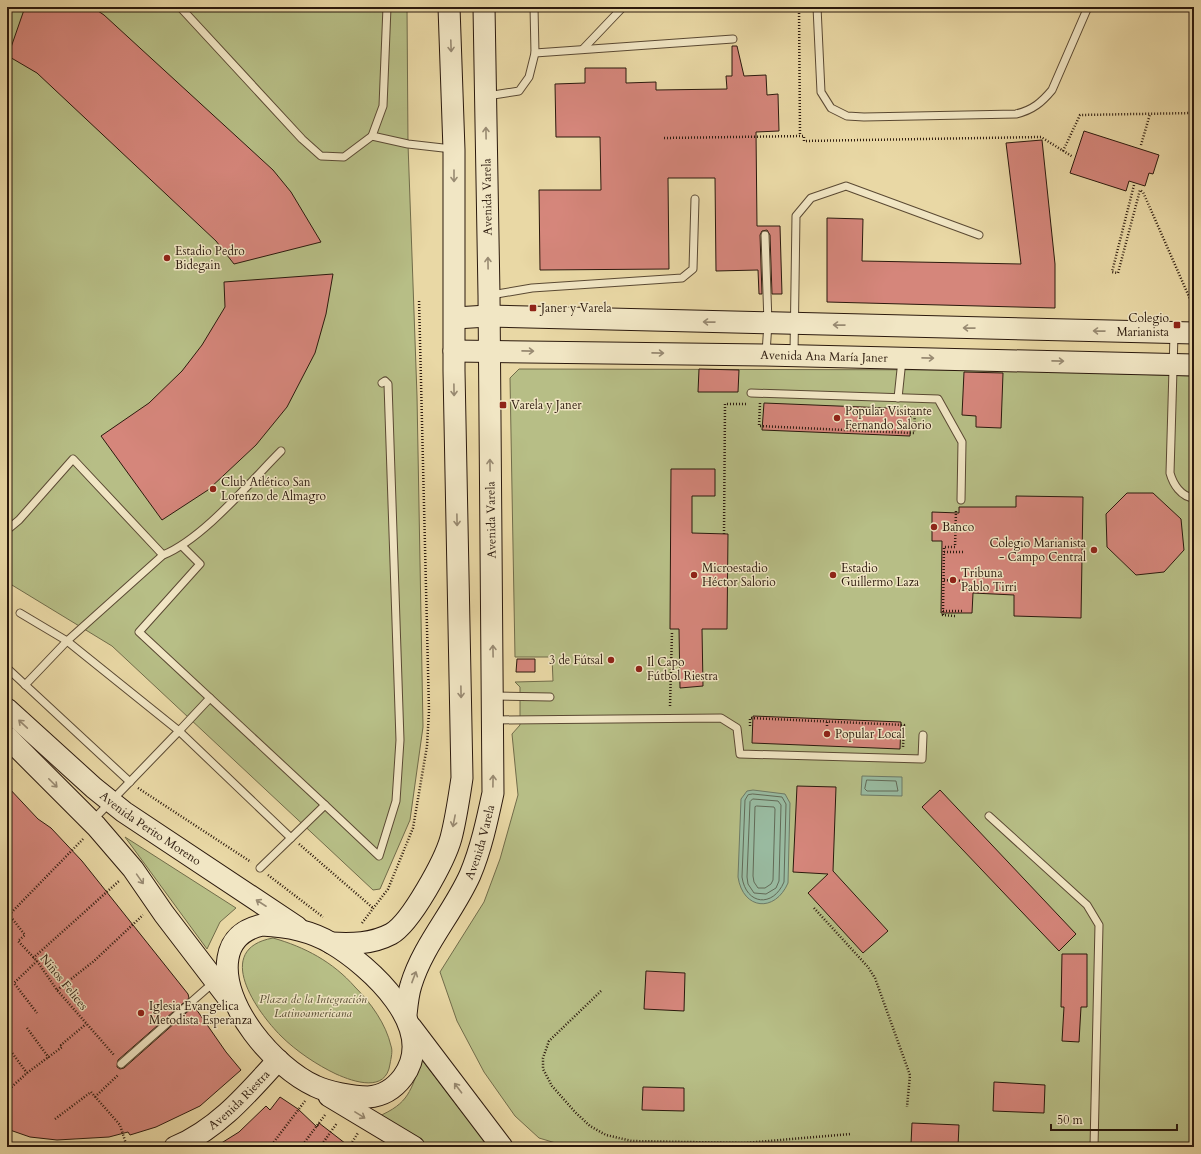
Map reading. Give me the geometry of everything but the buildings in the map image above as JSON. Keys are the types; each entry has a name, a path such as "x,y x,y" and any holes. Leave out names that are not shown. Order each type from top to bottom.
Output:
{"main road":[{"path":"331,943 368,943 392,933 411,915 427,890 450,840 462,778 454,351 454,150 450,7"},
{"name":"Avenida Varela","path":"409,1021 410,986 416,971 453,908 470,875 485,830 493,793 494,696 484,7"},
{"path":"455,318 488,316 1194,334"},
{"path":"998,360 1006,356 1012,349 1014,343 1012,336 1007,329"},
{"name":"Avenida Ana María Janer","path":"454,351 902,357 1194,365"},
{"name":"Avenida Perito Moreno","path":"7,709 111,802 152,832 306,932"},
{"path":"7,737 94,824 133,868 215,981 262,1043 278,1060 315,1087 414,1147"},
{"path":"238,1010 227,978 226,968 231,945 238,936 251,928 262,925 277,926 306,932 331,943 362,966 384,986 502,1147"},
{"path":"315,1087 358,1097 383,1094 391,1090 405,1075 410,1064 414,1048 409,1021"},
{"name":"Avenida Riestra","path":"175,1147 186,1143 237,1106 278,1060"},
{"path":"482,1119 516,1147"}],"lane":[{"path":"180,7 302,139 322,156 344,157 372,136 383,106 387,7"},
{"path":"485,96 519,91 529,77 535,53 534,7"},
{"path":"583,49 623,7"},
{"path":"817,7 821,92 831,108 847,116 864,117 1016,114 1029,111 1043,101 1052,90 1088,7"},
{"path":"535,53 733,39"},
{"path":"372,136 408,144 454,150"},
{"path":"794,356 796,216 811,198 846,186 979,235"},
{"path":"489,295 532,288 682,278 692,269 695,199"},
{"path":"765,235 768,323 765,355"},
{"path":"1174,333 1170,473 1173,483 1181,492 1194,498"},
{"path":"898,398 902,357"},
{"path":"182,546 200,564 139,632 379,856 396,801 400,740 388,384 385,381 382,383"},
{"path":"751,393 938,399 962,442 961,500"},
{"path":"25,685 67,641 163,555 182,546 218,515 281,451"},
{"path":"7,530 19,520 73,459 163,555"},
{"path":"20,613 67,641 180,731 291,838"},
{"path":"7,668 130,782"},
{"path":"494,696 550,697"},
{"path":"94,824 111,802 210,698"},
{"path":"494,720 721,718 737,728 740,754 922,758 923,735"},
{"path":"260,868 325,805"},
{"path":"989,816 1087,905 1099,925 1094,1147"},
{"path":"121,1064 215,981"}],"path":[{"path":"799,7 800,136"},
{"path":"1063,151 1080,115 1194,113"},
{"path":"1141,145 1150,114"},
{"path":"664,138 804,136 804,141 1041,137 1073,157"},
{"path":"1134,185 1112,272 1118,273 1140,190 1143,192 1194,308"},
{"path":"360,926 388,889 413,828 427,746 428,703 419,299"},
{"path":"724,534 726,404 750,405 751,393"},
{"path":"760,409 760,426 914,433 914,416"},
{"path":"955,616 943,615 944,547 955,547 957,500 961,500"},
{"path":"944,552 964,552"},
{"path":"944,580 964,581"},
{"path":"943,611 963,611"},
{"path":"664,706 671,706 672,632"},
{"path":"753,718 904,725 903,742"},
{"path":"827,721 827,726"},
{"path":"130,782 260,868 327,920"},
{"path":"8,916 94,824"},
{"path":"291,838 373,908"},
{"path":"33,958 133,868"},
{"path":"57,990 94,960 157,903"},
{"path":"814,908 868,967 875,978 910,1075 907,1108"},
{"name":"Niños Felices","path":"7,912 8,916 25,934 18,941 37,961 57,990 121,1064"},
{"path":"37,961 14,983 37,1013"},
{"path":"601,991 549,1041 543,1058 543,1069 552,1086 575,1112 590,1126 606,1135 632,1141 744,1143 851,1134"},
{"path":"7,1091 27,1073 49,1058 86,1024"},
{"path":"26,1028 49,1058"},
{"path":"7,1046 27,1073"},
{"path":"95,1097 125,1068 121,1064"},
{"path":"270,1147 315,1087"},
{"path":"54,1119 91,1092 120,1125 127,1147"},
{"path":"301,1147 342,1104"},
{"path":"320,1147 342,1104"}],"green space":[{"name":"Club Atlético San Lorenzo de Almagro","path":"7,7 407,7 408,144 417,396 423,727 410,820 380,889 373,890 112,646 7,582"},
{"path":"519,369 1004,370 1194,376 1194,1147 569,1147 539,1138 515,1116 484,1072 457,1021 440,972 484,902 500,859 518,795 512,734 520,725 520,687 515,682 553,681 552,657 515,657 510,378"},
{"path":"125,837 236,908 220,922 207,949"},
{"name":"Plaza de la Integración Latinoamericana","path":"273,938 318,956 346,978 367,1000 382,1022 392,1048 390,1064 387,1073 382,1079 376,1082 368,1083 351,1080 336,1074 314,1062 300,1052 287,1042 271,1025 252,997 245,982 242,968 245,955 255,944"},
{"path":"422,1060 489,1147 428,1147 377,1117 388,1112 403,1101 411,1088"}],"water":[{"path":"862,776 902,777 902,796 861,795"},
{"path":"753,790 785,794 790,803 788,883 782,893 775,899 768,903 760,904 746,896 741,888 738,877 741,799 747,791"}],"place":[{"name":"Estadio Pedro Bidegain","path":"167,258"},
{"name":"Janer y Varela","path":"533,308"},
{"name":"Colegio Marianista","path":"1177,325"},
{"name":"Varela y Janer","path":"503,405"},
{"name":"Popular Visitante Fernando Salorio","path":"837,418"},
{"name":"Club Atlético San Lorenzo de Almagro","path":"213,489"},
{"name":"Banco","path":"934,527"},
{"name":"Colegio Marianista - Campo Central","path":"1094,550"},
{"name":"Microestadio Héctor Salorio","path":"694,575"},
{"name":"Estadio Guillermo Laza","path":"833,575"},
{"name":"Tribuna Pablo Tirri","path":"953,580"},
{"name":"3 de Fútsal","path":"611,660"},
{"name":"Il Capo Fútbol Riestra","path":"639,669"},
{"name":"Popular Local","path":"827,734"},
{"name":"Iglesia Evangelica Metodista Esperanza","path":"141,1013"}]}
